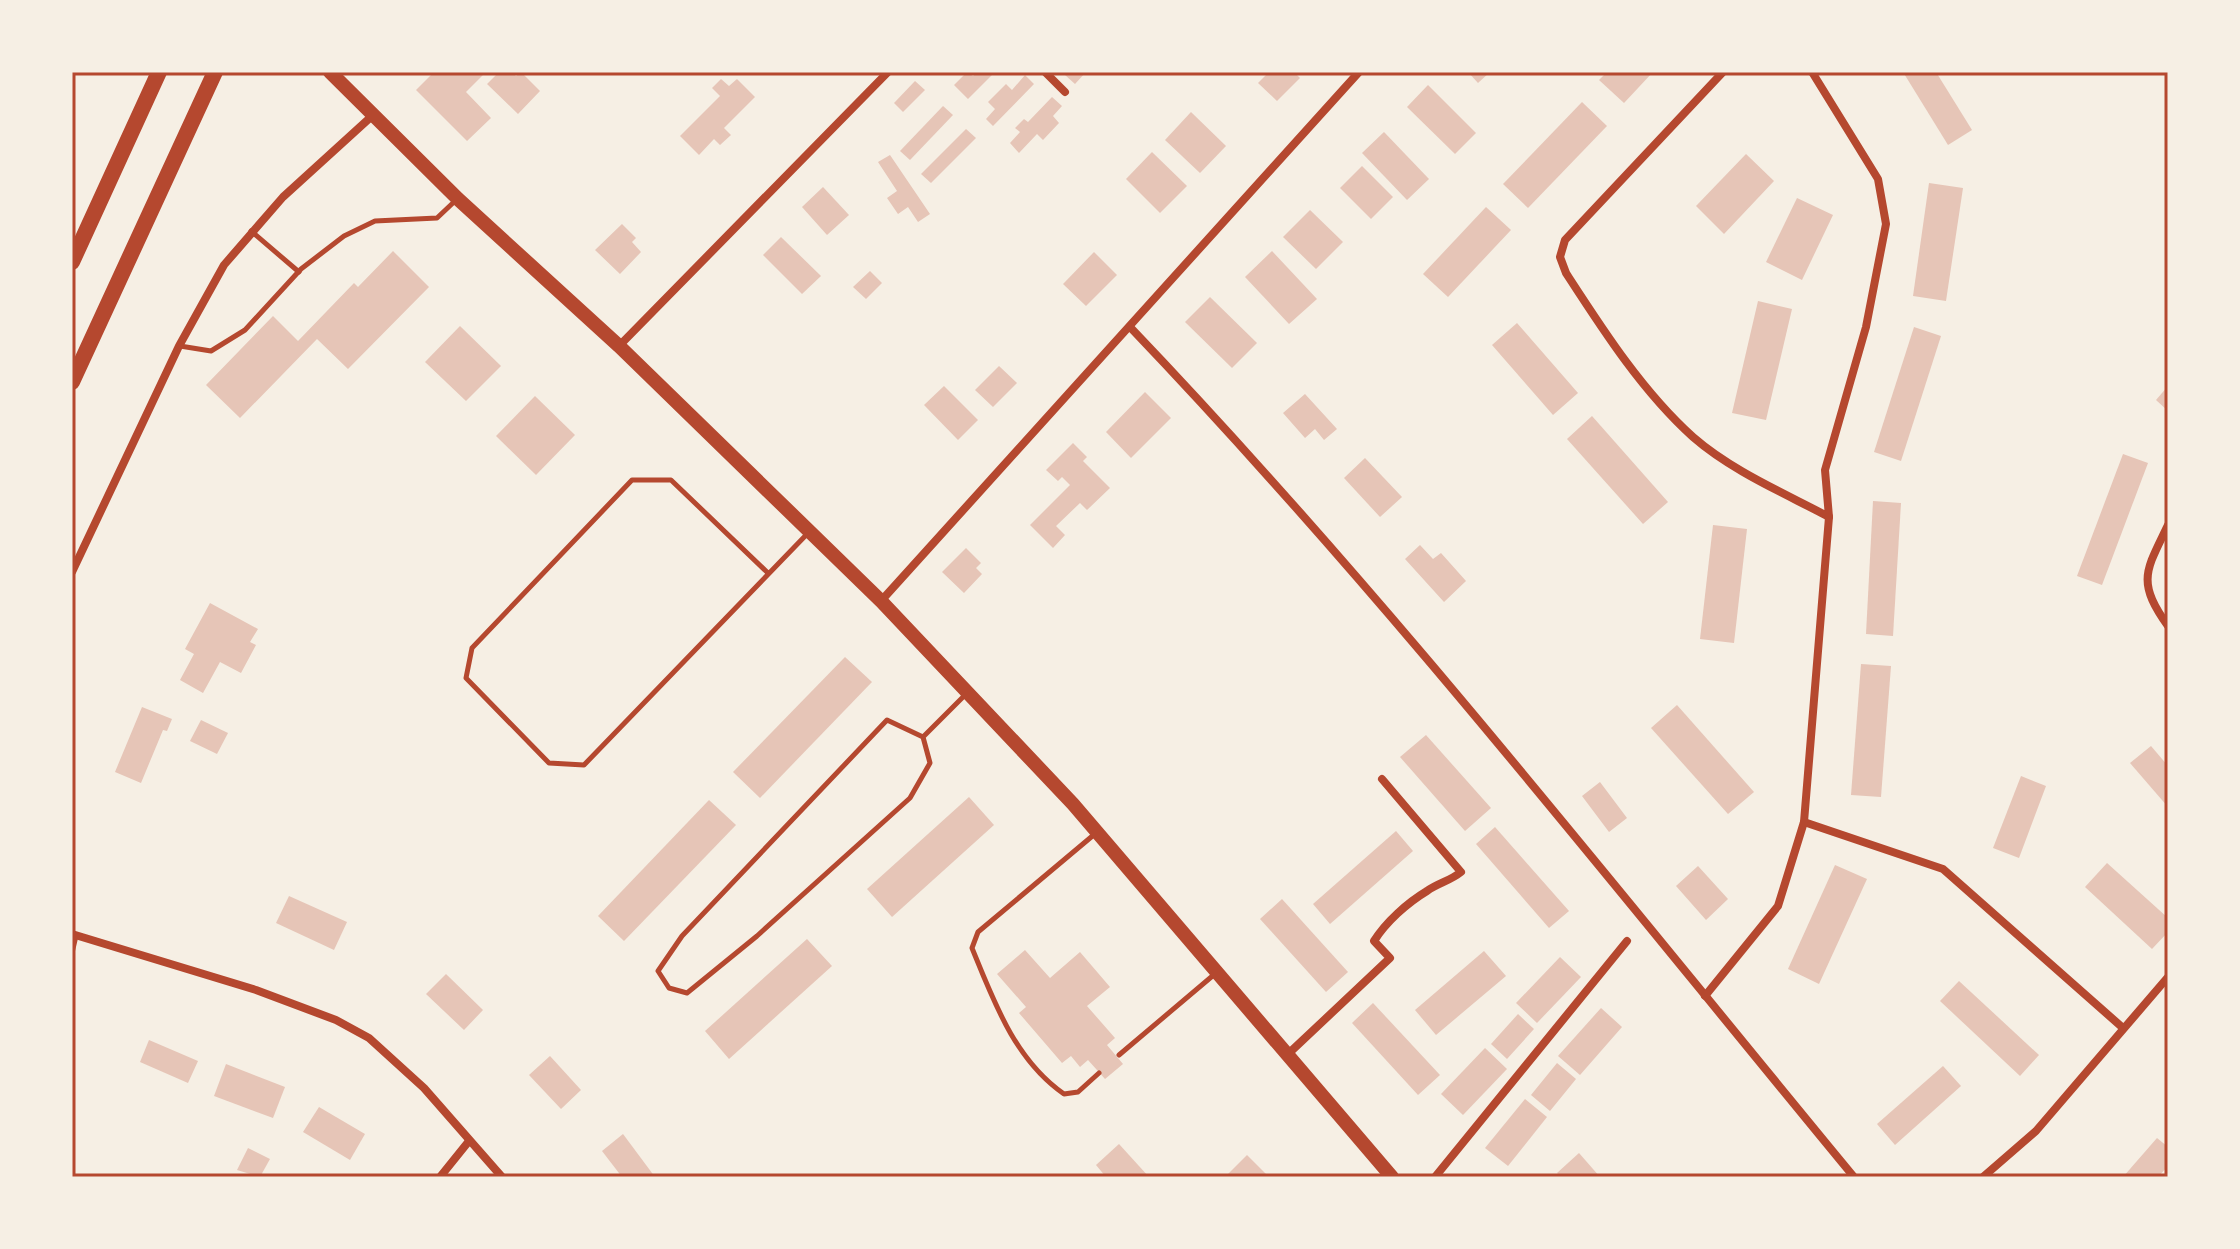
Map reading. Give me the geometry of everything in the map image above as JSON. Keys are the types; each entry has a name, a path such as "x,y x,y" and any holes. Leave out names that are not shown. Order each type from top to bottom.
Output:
{"highway":[{"path":"72,262 159,72"},
{"path":"72,382 215,72"}],"main road":[{"path":"330,72 458,199 619,346 881,601 1097,832 1392,1177"}],"street":[{"path":"619,346 888,72"},
{"path":"1045,72 1065,92"},
{"path":"881,601 1359,72"},
{"path":"1723,72 1565,240 1560,257 1571,281 1632,367 1694,437 1723,459 1829,517"},
{"path":"1705,996 1778,906 1804,822 1829,517 1825,470 1866,327 1886,224 1878,179 1812,72"},
{"path":"72,572 201,302 251,230 372,116"},
{"path":"1130,327 1218,420 1456,694 1854,1177"},
{"path":"2168,525 2149,564 2146,591 2168,626"},
{"path":"1287,1055 1390,958 1374,941 1383,927 1428,890 1449,882 1461,872 1382,779"},
{"path":"1804,822 1943,869 2123,1028"},
{"path":"74,934 256,990 336,1020 391,1055 502,1177"},
{"path":"1435,1177 1627,941"},
{"path":"1983,1177 2036,1131 2168,977"},
{"path":"440,1177 469,1141"}],"lane":[{"path":"179,346 211,351 245,330 299,272 344,236 375,221 437,218 458,199"},
{"path":"251,230 299,272"},
{"path":"768,573 671,480 632,480 472,648 466,678 549,763 584,765 809,531"},
{"path":"923,737 967,692"},
{"path":"887,720 923,737 930,763 910,798 757,936 687,993 669,988 658,971 682,936 887,720"},
{"path":"1097,832 978,932 972,948 1009,1030 1021,1051 1050,1085 1064,1094 1078,1092 1099,1073"},
{"path":"72,953 74,934"},
{"path":"1119,1055 1216,973"}],"building":[{"path":"434,72 486,72 466,92 491,118 467,141 416,90"},
{"path":"499,72 512,72 516,76 521,72 540,91 518,114 487,84"},
{"path":"967,72 973,76 978,72 995,72 968,99 954,85"},
{"path":"1067,72 1086,72 1075,84 1065,75"},
{"path":"1269,72 1294,72 1300,78 1277,101 1258,83"},
{"path":"1468,72 1490,72 1478,83"},
{"path":"1607,72 1653,72 1624,103 1599,80"},
{"path":"1903,72 1936,72 1972,130 1948,145"},
{"path":"1025,75 1034,84 993,126 986,119 995,109 988,102 1006,84 1012,90"},
{"path":"721,79 729,86 737,79 755,97 724,128 731,135 720,145 714,139 699,155 680,136 720,96 712,88"},
{"path":"915,81 925,90 903,112 894,103"},
{"path":"1428,85 1476,133 1455,154 1407,107"},
{"path":"1052,97 1062,106 1053,116 1059,123 1043,140 1037,134 1019,153 1010,143 1020,132 1015,128 1024,119 1028,122"},
{"path":"1582,102 1607,126 1528,208 1503,184"},
{"path":"943,106 953,115 910,160 900,151"},
{"path":"1191,112 1226,146 1200,173 1165,140"},
{"path":"966,129 976,138 931,183 921,174"},
{"path":"1384,132 1429,179 1407,200 1362,153"},
{"path":"1152,152 1187,186 1160,213 1126,179"},
{"path":"1746,154 1774,181 1724,234 1696,206"},
{"path":"890,155 930,214 918,222 908,207 898,214 887,198 897,191 878,162"},
{"path":"1362,166 1393,197 1371,219 1340,188"},
{"path":"1929,183 1963,188 1946,301 1913,296"},
{"path":"823,187 849,215 827,235 802,207"},
{"path":"1797,198 1833,215 1802,280 1766,262"},
{"path":"1486,207 1511,230 1448,297 1423,274"},
{"path":"1310,210 1343,242 1316,269 1283,237"},
{"path":"622,224 636,238 632,242 641,252 620,274 595,250"},
{"path":"781,237 821,276 802,294 763,255"},
{"path":"393,251 429,287 348,369 317,339 240,418 206,385 273,316 298,341 354,283 358,287"},
{"path":"1272,251 1317,299 1289,324 1245,277"},
{"path":"1094,252 1117,275 1086,306 1063,284"},
{"path":"870,271 882,283 866,299 853,287"},
{"path":"1210,297 1257,343 1232,368 1185,322"},
{"path":"1758,301 1792,309 1766,420 1732,413"},
{"path":"1517,323 1578,393 1553,415 1492,345"},
{"path":"460,326 501,366 466,401 425,362"},
{"path":"1914,327 1941,336 1901,461 1874,452"},
{"path":"999,366 1017,383 993,407 975,390"},
{"path":"944,386 978,420 958,440 924,405"},
{"path":"2168,386 2168,411 2156,400"},
{"path":"1145,392 1171,418 1131,458 1106,432"},
{"path":"1305,394 1337,429 1324,440 1315,429 1305,438 1283,413"},
{"path":"535,396 575,435 536,475 496,436"},
{"path":"1592,416 1668,502 1643,524 1567,439"},
{"path":"1073,443 1087,457 1083,461 1110,488 1087,510 1080,503 1056,526 1065,535 1053,548 1030,525 1070,485 1062,477 1058,481 1046,470"},
{"path":"2123,454 2148,463 2102,585 2077,576"},
{"path":"1365,458 1402,497 1380,517 1344,478"},
{"path":"1873,501 1901,503 1893,636 1866,634"},
{"path":"1713,525 1747,529 1734,643 1700,639"},
{"path":"1420,545 1433,559 1441,553 1466,581 1444,602 1405,559"},
{"path":"966,548 981,563 976,568 982,574 964,593 942,572"},
{"path":"210,603 258,629 250,642 256,645 241,673 220,662 203,693 180,680 194,654 185,649"},
{"path":"845,657 872,682 760,798 733,772"},
{"path":"1861,664 1891,666 1881,797 1851,795"},
{"path":"1677,705 1754,792 1728,814 1651,728"},
{"path":"142,707 172,719 167,731 163,730 141,783 115,772"},
{"path":"201,720 228,733 217,754 190,741"},
{"path":"1426,735 1491,808 1465,831 1400,757"},
{"path":"2151,746 2168,766 2168,807 2130,763"},
{"path":"2021,776 2046,786 2019,858 1993,848"},
{"path":"1600,782 1627,818 1609,832 1582,796"},
{"path":"969,797 994,825 892,917 867,889"},
{"path":"709,800 736,825 624,941 598,916"},
{"path":"1495,827 1569,911 1549,928 1476,844"},
{"path":"1396,831 1413,851 1330,924 1313,904"},
{"path":"2107,863 2168,918 2168,932 2152,949 2085,887"},
{"path":"1835,865 1867,879 1819,984 1788,969"},
{"path":"1698,866 1728,899 1706,920 1676,886"},
{"path":"289,896 347,922 334,950 276,923"},
{"path":"1282,899 1348,972 1326,992 1260,919"},
{"path":"807,939 832,966 729,1059 705,1031"},
{"path":"1025,950 1050,978 1080,952 1110,987 1087,1006 1115,1038 1107,1045 1123,1064 1105,1079 1088,1060 1080,1067 1071,1056 1062,1063 1019,1013 1026,1007 997,974"},
{"path":"1484,951 1506,976 1436,1035 1415,1010"},
{"path":"1560,957 1581,977 1537,1023 1516,1003"},
{"path":"446,974 483,1010 464,1030 426,994"},
{"path":"1959,981 2039,1055 2020,1076 1940,1001"},
{"path":"1373,1003 1440,1075 1418,1095 1352,1023"},
{"path":"1601,1008 1622,1027 1580,1075 1558,1056"},
{"path":"1518,1014 1534,1029 1507,1059 1491,1044"},
{"path":"149,1040 198,1061 188,1083 140,1062"},
{"path":"1485,1048 1507,1069 1463,1115 1441,1094"},
{"path":"550,1056 581,1090 561,1109 529,1075"},
{"path":"1557,1063 1576,1079 1550,1111 1531,1095"},
{"path":"226,1064 285,1087 273,1118 214,1096"},
{"path":"1943,1066 1961,1086 1895,1145 1877,1124"},
{"path":"1525,1099 1547,1117 1508,1166 1485,1148"},
{"path":"319,1107 365,1134 350,1160 303,1132"},
{"path":"623,1134 655,1177 622,1177 602,1151"},
{"path":"2157,1138 2168,1147 2168,1166 2158,1177 2123,1177"},
{"path":"1119,1144 1149,1177 1106,1177 1096,1165"},
{"path":"248,1148 270,1159 260,1177 237,1170"},
{"path":"1579,1153 1600,1177 1561,1177 1557,1173"},
{"path":"1247,1155 1269,1177 1227,1175"}]}
